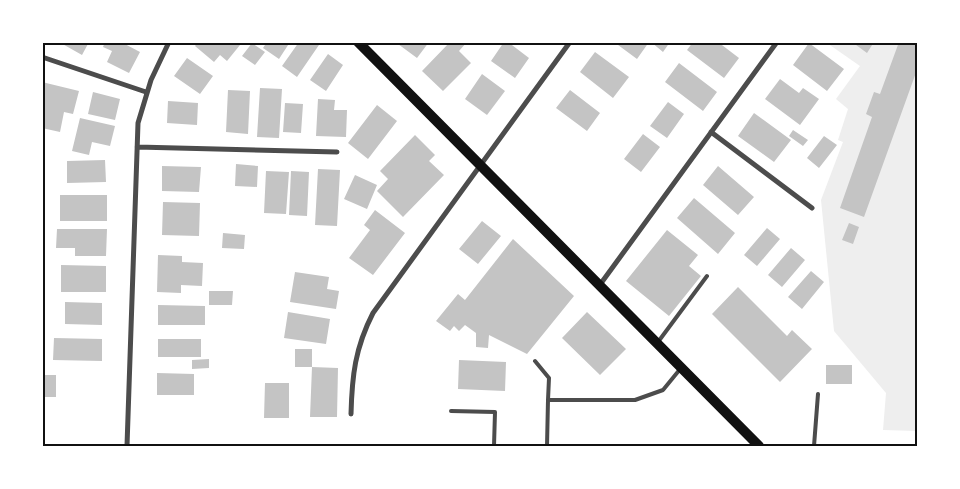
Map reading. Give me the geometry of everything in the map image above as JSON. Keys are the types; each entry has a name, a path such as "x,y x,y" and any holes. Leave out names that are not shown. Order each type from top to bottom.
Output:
{"main road":[{"path":"360,43 759,446"}],"street":[{"path":"127,446 138,123 146,92 155,68 169,42"},
{"path":"352,414 353,377 356,356 372,313 570,42"},
{"path":"599,286 777,42"},
{"path":"42,57 146,92"},
{"path":"711,132 812,208"},
{"path":"136,147 337,152"}],"lane":[{"path":"656,344 706,276"},
{"path":"535,361 549,378 547,446"},
{"path":"548,400 635,400 663,390 681,368"},
{"path":"814,446 818,394"},
{"path":"451,411 495,412 494,446"}],"shaded area":[{"path":"827,43 917,43 917,431 883,430 886,393 834,331 821,200 843,142 838,140 848,109 836,99 860,66"}],"building":[{"path":"59,42 89,42 82,55"},
{"path":"105,42 121,42 140,52 129,73 107,62 112,51 103,47"},
{"path":"198,42 236,42 240,45 227,61 220,55 214,62 195,46"},
{"path":"267,42 290,42 279,59 263,48"},
{"path":"299,42 321,42 297,77 282,66"},
{"path":"399,42 429,42 417,58 398,44"},
{"path":"450,42 467,42 459,51 471,63 443,91 422,71"},
{"path":"504,42 508,42 529,58 515,78 491,61"},
{"path":"614,42 649,42 637,59"},
{"path":"651,42 670,42 663,52"},
{"path":"693,42 718,42 739,58 724,78 687,50"},
{"path":"852,42 874,42 867,53"},
{"path":"899,42 918,42 918,67 864,217 840,208 872,117 866,114 874,92 880,94"},
{"path":"252,43 265,52 255,65 242,56"},
{"path":"809,43 844,69 827,91 793,65"},
{"path":"595,52 629,77 613,98 580,72"},
{"path":"328,54 343,65 326,91 310,80"},
{"path":"187,58 213,76 200,94 174,76"},
{"path":"679,63 717,92 703,111 665,82"},
{"path":"482,74 505,91 487,115 465,99"},
{"path":"780,79 799,93 803,88 819,99 800,125 765,99"},
{"path":"42,82 79,91 73,114 64,112 60,132 42,128"},
{"path":"260,88 282,89 279,138 257,137"},
{"path":"228,90 250,91 248,134 226,132"},
{"path":"570,90 600,113 587,131 556,108"},
{"path":"93,92 120,99 115,120 88,114"},
{"path":"318,99 335,100 334,110 347,110 346,137 316,136"},
{"path":"168,101 198,103 197,125 167,123"},
{"path":"668,102 684,114 667,138 650,126"},
{"path":"285,103 303,104 301,133 283,132"},
{"path":"377,105 397,121 368,159 348,143"},
{"path":"754,113 791,140 774,162 738,136"},
{"path":"80,118 115,126 110,146 92,142 89,155 72,151"},
{"path":"793,130 808,140 803,146 789,136"},
{"path":"643,134 660,147 641,172 624,159"},
{"path":"415,135 435,155 429,161 444,175 403,217 377,191 388,179 380,171"},
{"path":"824,136 837,145 819,168 807,158"},
{"path":"105,160 106,182 67,183 67,161"},
{"path":"236,164 258,166 257,187 235,186"},
{"path":"162,166 201,167 199,192 162,191"},
{"path":"718,166 754,197 738,215 703,185"},
{"path":"318,169 340,170 337,226 315,225"},
{"path":"266,171 289,172 286,214 264,213"},
{"path":"291,171 309,172 307,216 289,215"},
{"path":"355,175 377,185 367,209 344,199"},
{"path":"60,195 107,195 107,221 60,221"},
{"path":"694,198 735,233 718,254 677,218"},
{"path":"163,202 200,203 199,236 162,235"},
{"path":"375,210 405,233 373,275 349,258 370,230 364,225"},
{"path":"482,221 501,236 478,264 459,249"},
{"path":"849,223 859,227 853,244 842,240"},
{"path":"767,228 780,239 757,266 744,255"},
{"path":"57,229 107,229 106,256 75,256 75,248 56,248"},
{"path":"667,230 698,255 689,266 701,276 669,316 626,281"},
{"path":"223,233 245,235 244,249 222,248"},
{"path":"513,239 574,296 527,354 489,335 488,348 476,347 476,333 465,325 459,331 454,326 450,331 436,321 458,294 465,300"},
{"path":"791,248 805,260 782,287 768,275"},
{"path":"158,255 182,256 182,262 203,263 202,286 181,285 181,293 157,292"},
{"path":"61,265 106,266 106,292 61,292"},
{"path":"811,271 824,282 802,309 788,297"},
{"path":"295,272 329,277 327,289 339,291 336,309 290,302"},
{"path":"738,287 787,336 792,330 812,349 780,382 712,314"},
{"path":"209,291 233,291 232,305 209,305"},
{"path":"65,302 102,303 102,325 65,324"},
{"path":"158,305 205,306 205,325 158,325"},
{"path":"288,312 330,319 326,344 284,338"},
{"path":"587,312 626,349 600,375 562,338"},
{"path":"54,338 102,339 102,361 53,360"},
{"path":"158,339 201,339 201,357 158,357"},
{"path":"295,349 312,349 312,367 295,367"},
{"path":"209,359 209,368 192,369 192,360"},
{"path":"459,360 506,362 505,391 458,389"},
{"path":"826,365 852,365 852,384 826,384"},
{"path":"312,367 338,368 337,417 310,417"},
{"path":"157,373 194,374 194,395 157,395"},
{"path":"42,375 56,375 56,397 42,397"},
{"path":"265,383 289,383 289,418 264,418"}]}
